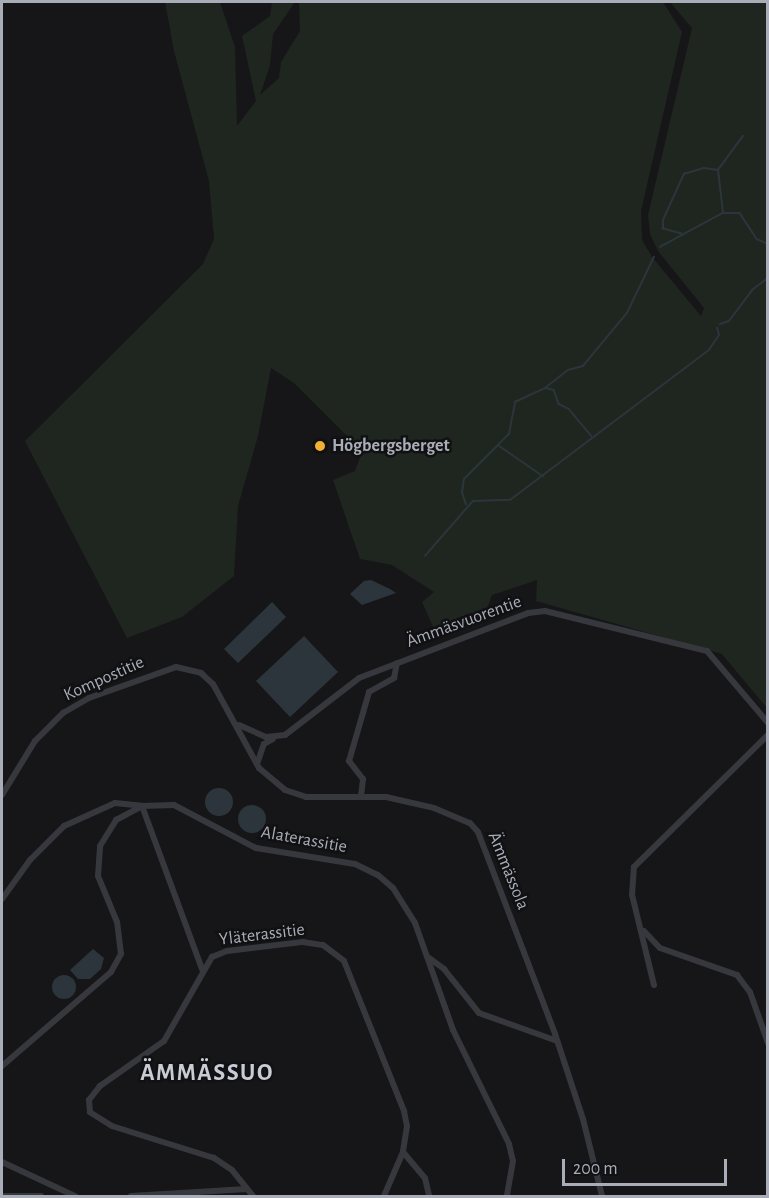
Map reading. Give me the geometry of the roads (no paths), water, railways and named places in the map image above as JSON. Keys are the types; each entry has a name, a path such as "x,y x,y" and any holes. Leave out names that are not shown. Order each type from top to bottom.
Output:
{"street":[{"name":"Ämmäsvuorentie","path":"257,764 264,744 294,729 342,688 397,663 528,613 545,611 707,651 768,723"},
{"path":"361,796 363,779 348,761 369,692 394,678 397,663"},
{"name":"Kompostitie","path":"2,795 35,741 63,713 89,698 164,669 189,669 201,673 213,684 234,719"},
{"path":"234,719 250,733 276,738"},
{"name":"Ämmässola","path":"234,719 257,764 276,784 295,794 317,798 361,796 434,808 470,823 478,832 557,1041 583,1119 602,1197"},
{"path":"654,985 631,879 640,858 768,735"},
{"path":"2,898 30,860 64,826 97,808 115,803 142,806 202,969"},
{"name":"Alaterassitie","path":"2,1066 111,972 121,954 117,922 98,876 100,846 116,820 142,806 174,805 256,848 355,864 378,875 406,905 464,1054 509,1144 513,1161 507,1197"},
{"path":"641,926 660,948 737,975 750,992 768,1043"},
{"name":"Yläterassitie","path":"253,1197 232,1170 214,1158 141,1138 112,1126 90,1112 89,1100 100,1086 164,1041 202,969 212,957 227,951 303,942 323,945 344,961 404,1111 407,1126 403,1152 384,1197"},
{"path":"428,958 444,969 479,1013 557,1041"},
{"path":"403,1152 425,1178 429,1197"},
{"path":"2,1162 75,1197"},
{"path":"131,1197 247,1189"},
{"path":"2,1196 41,1197"}],"waterway":[{"path":"660,247 723,213 718,170 743,136"},
{"path":"682,234 663,229 663,220 684,174 704,168 718,170"},
{"path":"724,213 740,213 757,239 768,244"},
{"path":"466,505 462,493 464,479 509,434 515,402 545,388 568,370 583,366 627,313 654,257"},
{"path":"720,324 729,321 752,290 768,278"},
{"path":"425,556 473,501 510,500 709,350 719,335 717,328"},
{"path":"546,388 554,390 559,404 569,409 592,436"},
{"path":"498,445 543,476"}],"place":[{"name":"Högbergsberget","path":"320,446"}],"district":[{"name":"ÄMMÄSSUO","path":"207,1074"}]}
